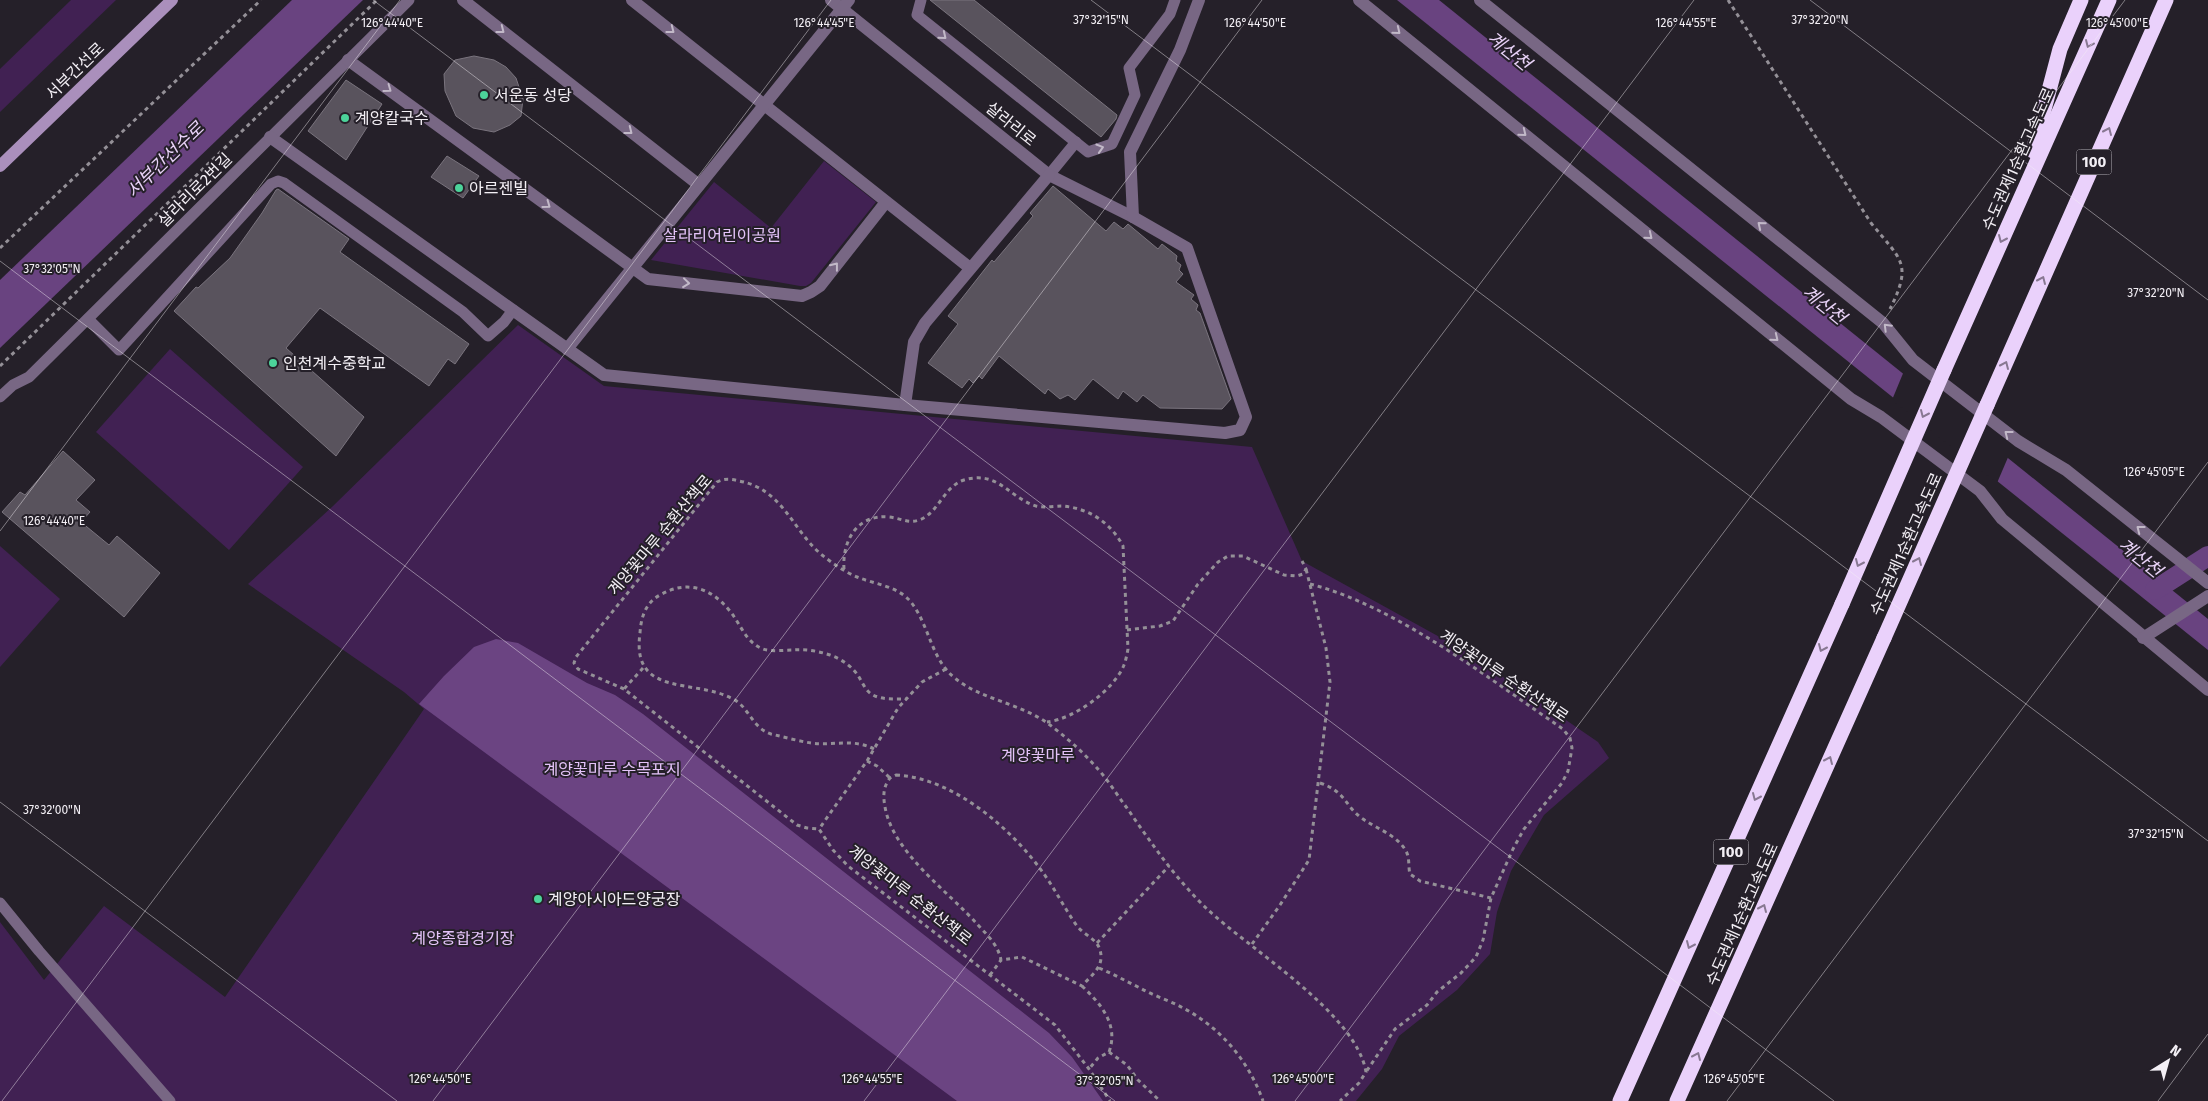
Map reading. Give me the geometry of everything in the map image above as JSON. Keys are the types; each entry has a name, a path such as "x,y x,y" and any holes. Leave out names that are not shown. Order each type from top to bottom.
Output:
{"highway":[{"path":"2021,195 2060,49 2081,0"},
{"name":"수도권제1순환고속도로","path":"1620,1101 2109,0"},
{"name":"수도권제1순환고속도로","path":"1677,1101 2166,0"}],"main road":[{"name":"서부간선로","path":"0,166 172,0"}],"street":[{"path":"463,0 699,185"},
{"path":"632,0 970,268"},
{"name":"살라리로","path":"831,0 845,4 1049,175 1133,217 1187,248 1246,417 1240,430 1224,433 905,405"},
{"path":"1133,217 1130,152 1180,50 1199,0"},
{"path":"1359,0 1851,399 1881,417 1980,491 2002,519 2146,636 2208,690"},
{"path":"1480,0 1883,323 1914,360 2018,441 2066,470 2204,579"},
{"path":"567,349 845,4"},
{"path":"348,60 648,278 802,296 820,286 886,202"},
{"path":"270,137 604,375 905,405 914,342 925,323 1049,175"},
{"path":"2146,636 2208,596"}],"lane":[{"name":"살라리로2번길","path":"0,397 13,385 30,377 409,0"},
{"path":"921,0 918,15 1088,152 1112,144 1135,95 1129,68 1170,14 1175,0"},
{"path":"1049,175 1076,142"},
{"path":"88,319 119,350 271,184 278,181 284,183 463,312 488,336 504,322 513,310"},
{"path":"0,903 39,951 170,1101"}],"path":[{"path":"0,248 261,0"},
{"path":"0,366 377,0"},
{"path":"1728,0 1871,223 1898,256 1903,269 1901,287 1883,323"},
{"path":"844,569 843,555 846,542 858,527 878,518 889,517 911,522 920,520 931,512 949,489 966,480 992,479 1025,502 1038,506 1064,506 1093,514 1116,532 1123,546 1123,578 1128,649 1124,665 1112,683 1078,712 1065,719 1047,722"},
{"name":"계양꽃마루 순환산책로","path":"1110,1101 1089,1069 1055,1025 848,866 833,850 819,829 797,825 624,689 578,669 574,663 576,657 721,480 755,485 768,493 788,513 806,539 822,555 854,576 896,590 910,601 922,621 934,650 946,669 956,680 1047,722 1098,769 1169,866 1204,906 1228,928 1252,944 1300,985 1348,1034 1363,1058 1366,1072"},
{"path":"1127,630 1160,626 1173,621 1198,584 1218,562 1228,556 1243,556 1290,577 1303,574 1306,569"},
{"path":"1252,944 1307,865 1320,783 1325,714 1330,693 1330,682 1326,648 1306,569 1302,561"},
{"name":"계양꽃마루 순환산책로","path":"1310,584 1350,598 1394,619 1442,648 1563,729 1570,738 1571,759 1562,784 1524,829 1491,898 1483,940 1476,957 1461,973 1437,992 1427,1005 1395,1029 1359,1083 1340,1101"},
{"path":"874,749 864,744 849,742 812,743 770,734 758,726 743,707 730,697 716,692 668,683 651,676 643,668 639,653 642,618 647,606 669,590 682,586 695,587 707,591 729,610 750,641 764,650 806,650 831,655 851,667 868,692 874,696 906,699"},
{"path":"624,689 643,668"},
{"path":"819,829 867,761 906,699 922,682 946,669"},
{"path":"867,761 877,766 890,778 896,775 916,778 946,789 967,800 997,821 1032,858 1078,926 1096,943 1100,951 1099,968 1082,986"},
{"name":"계양꽃마루 순환산책로","path":"890,778 884,792 886,810 894,832 904,849 990,938 999,951 1001,960"},
{"path":"1320,783 1338,791 1362,819 1389,834 1406,850 1410,874 1414,878 1420,881 1440,884 1449,889 1491,898"},
{"path":"1096,943 1169,866"},
{"path":"990,975 1001,960 1022,957 1082,986 1104,1010 1113,1034 1109,1052 1098,1058 1089,1069"},
{"path":"1099,968 1185,1009 1209,1025 1235,1050 1244,1062 1254,1078 1263,1101"},
{"path":"1109,1052 1127,1065 1138,1080 1160,1101"}],"green space":[{"path":"71,0 116,0 0,112 0,69"},
{"name":"살라리어린이공원","path":"824,161 876,202 811,283 806,286 651,260 714,182 771,228"},
{"name":"계양꽃마루","path":"518,325 604,386 1252,447 1302,561 1465,651 1598,742 1609,758 1544,815 1511,871 1497,912 1490,954 1457,990 1399,1036 1382,1069 1356,1101 0,1101 0,922 44,980 104,906 225,997 424,709 404,692 248,584 333,506"},
{"path":"170,349 303,467 229,550 96,432"},
{"path":"0,546 60,599 0,667"},
{"name":"계양꽃마루 수목포지","path":"496,639 518,643 587,683 615,695 643,714 1049,1033 1072,1057 1103,1101 957,1101 419,704 474,647"}],"water":[{"name":"서부간선수로","path":"292,0 363,0 0,348 0,280"},
{"path":"1397,0 1439,0 2208,619 2208,650"}],"pier":[{"path":"1904,371 2009,455 1997,483 1892,400"}],"building":[{"path":"930,0 974,0 1117,115 1116,119 1101,137"},
{"name":"서운동 성당","path":"474,56 494,60 506,67 516,78 523,99 521,116 510,125 494,132 473,128 456,116 445,91 444,74 455,60"},
{"name":"계양칼국수","path":"346,80 382,104 346,160 308,131"},
{"name":"아르젠빌","path":"447,156 479,176 463,198 431,177"},
{"path":"1053,186 1106,231 1114,222 1123,229 1128,224 1158,249 1162,244 1177,256 1176,261 1181,265 1179,270 1183,274 1176,282 1194,295 1191,299 1198,305 1196,310 1200,313 1231,399 1222,409 1160,408 1143,395 1137,402 1123,391 1118,399 1093,379 1075,400 1068,395 1060,399 1048,389 1045,394 999,356 982,379 979,376 973,383 969,379 962,388 928,363 958,324 948,316 992,260 994,262 1033,216 1030,213"},
{"path":"278,189 349,239 340,252 469,344 455,364 448,359 429,386 320,308 286,348 364,417 336,456 174,311 196,287 198,288 230,258"},
{"path":"63,451 95,480 76,500 90,512 81,522 109,545 117,536 160,573 124,617 2,512 20,492 25,495"}],"waterway":[{"name":"계산천","path":"2155,590 2208,556"}],"place":[{"name":"서운동 성당","path":"484,95"},
{"name":"계양칼국수","path":"345,118"},
{"name":"아르젠빌","path":"459,188"},
{"name":"인천계수중학교","path":"273,363"},
{"name":"계양아시아드양궁장","path":"538,899"}],"park label":[{"name":"계양종합경기장","path":"463,938"}]}
